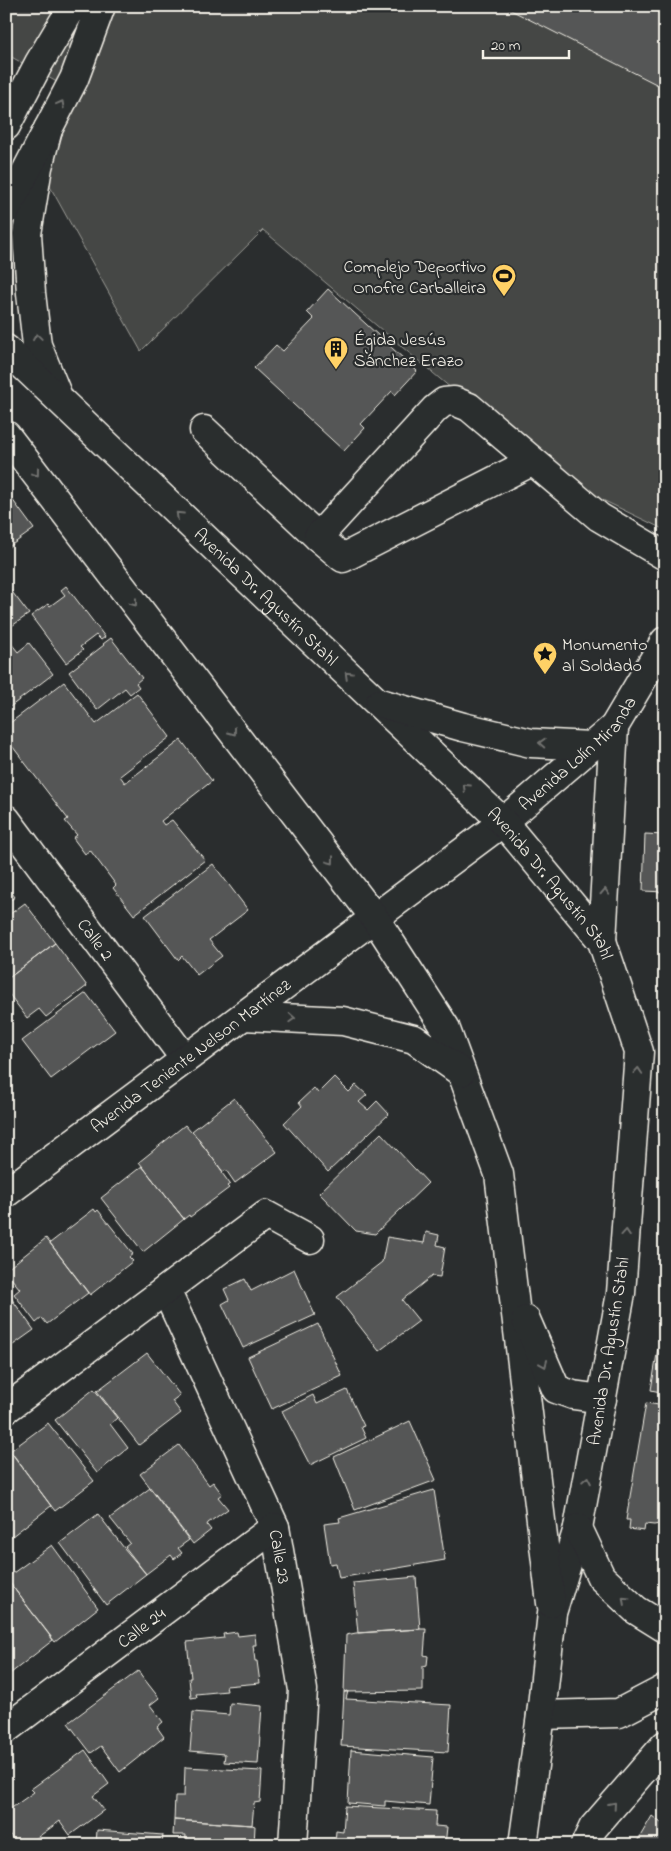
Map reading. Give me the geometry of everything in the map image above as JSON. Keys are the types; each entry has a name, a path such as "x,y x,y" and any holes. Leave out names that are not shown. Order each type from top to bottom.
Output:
{"main road":[{"path":"6,126 39,63 73,6"},
{"path":"6,210 74,79 101,6"},
{"path":"6,94 39,63"},
{"path":"48,129 38,167 27,234 37,345 59,399"},
{"name":"Avenida Dr. Agustín Stahl","path":"6,350 503,822 602,941 639,1052 621,1293 578,1528 552,1613 541,1715 523,1845"},
{"path":"318,537 435,409 444,402 454,401 469,407 599,517 665,556"},
{"path":"204,430 343,558 533,461"},
{"name":"Avenida Dr. Agustín Stahl","path":"6,435 374,918 445,1027 499,1174 552,1613"},
{"name":"Avenida Lolín Miranda","path":"374,918 503,822 614,727 665,641"},
{"path":"376,702 463,727 530,743 591,746"},
{"path":"602,941 614,727"},
{"name":"Calle 2","path":"6,819 185,1060"},
{"name":"Avenida Teniente Nelson Martínez","path":"6,1193 374,918"},
{"path":"244,1016 343,1021 360,1025 414,1039 462,1072"},
{"path":"6,1409 266,1215 310,1239"},
{"path":"513,1286 556,1389 573,1395 602,1399"},
{"name":"Calle 23","path":"166,1290 274,1526 303,1690 293,1845"},
{"name":"Calle 24","path":"6,1729 274,1526"},
{"path":"578,1528 601,1577 636,1610 665,1628"},
{"path":"541,1715 619,1713 665,1689"},
{"path":"585,1845 593,1828 665,1745"}],"shaded area":[{"name":"Complejo Deportivo Onofre Carballeira","path":"6,6 665,6 665,530 559,479 263,230 141,351 47,181 48,154 75,92 6,54"}],"building":[{"path":"503,6 665,6 665,81 662,87"},
{"name":"Égida Jesús Sánchez Erazo","path":"328,289 417,371 395,395 392,391 361,424 365,428 344,451 254,368 276,345 283,351 314,319 307,312"},
{"path":"6,491 34,529 6,549"},
{"path":"6,584 29,614 6,630"},
{"path":"66,586 105,637 101,640 96,635 80,647 83,650 66,663 31,616 65,595 61,590"},
{"path":"6,637 18,652 29,643 53,674 6,710"},
{"path":"111,638 142,678 136,683 139,687 130,694 125,688 97,710 69,672"},
{"path":"64,682 96,724 137,693 170,737 120,776 125,783 181,740 212,781 161,821 164,825 172,820 205,860 134,915 113,888 116,885 90,850 85,854 73,838 77,835 65,821 68,819 6,738 6,726"},
{"path":"645,834 665,835 665,892 643,891"},
{"path":"213,864 248,910 209,940 222,956 197,975 182,956 178,960 145,916"},
{"path":"6,885 15,897 6,903"},
{"path":"25,903 55,943 6,980 6,917"},
{"path":"55,943 87,986 46,1017 39,1009 27,1018 6,990 6,980"},
{"path":"86,993 115,1031 51,1079 22,1041"},
{"path":"6,1043 10,1093 6,1093"},
{"path":"334,1077 349,1092 356,1085 367,1095 359,1102 368,1110 377,1101 389,1114 328,1172 284,1123 302,1106 299,1102 314,1088 318,1093"},
{"path":"234,1098 277,1152 235,1183 226,1170 223,1172 192,1131"},
{"path":"185,1125 192,1131 230,1184 227,1186 229,1188 190,1217 189,1215 184,1219 139,1162"},
{"path":"381,1133 428,1183 375,1234 356,1231 319,1193"},
{"path":"142,1166 184,1219 143,1252 101,1198"},
{"path":"94,1209 96,1212 98,1210 133,1254 129,1257 133,1261 90,1295 50,1243"},
{"path":"426,1232 439,1235 437,1245 445,1247 440,1277 432,1276 402,1300 419,1321 379,1351 337,1297 382,1262 387,1237 424,1243"},
{"path":"46,1238 88,1293 47,1324 42,1318 36,1323 14,1294 20,1289 6,1272 6,1270"},
{"path":"294,1269 315,1315 243,1348 222,1304 229,1300 224,1289 245,1279 251,1291"},
{"path":"6,1291 34,1330 6,1350"},
{"path":"318,1324 342,1376 272,1409 248,1357"},
{"path":"658,1348 665,1349 665,1393 651,1390"},
{"path":"147,1353 180,1395 172,1401 181,1413 139,1445 97,1391"},
{"path":"94,1389 117,1418 110,1424 128,1448 97,1473 55,1420"},
{"path":"347,1390 364,1426 361,1427 366,1438 310,1465 282,1411 313,1395 317,1404"},
{"path":"646,1403 665,1406 665,1526 663,1526 664,1523 645,1524 644,1531 629,1529 630,1520 626,1520"},
{"path":"410,1421 436,1480 355,1510 334,1457"},
{"path":"48,1423 94,1481 55,1511 10,1451"},
{"path":"179,1445 209,1485 213,1482 222,1494 218,1497 228,1509 208,1523 207,1525 211,1530 193,1544 140,1474"},
{"path":"12,1453 51,1506 7,1540 6,1457"},
{"path":"150,1488 189,1540 178,1548 182,1553 174,1559 171,1555 146,1574 125,1547 130,1543 110,1518"},
{"path":"434,1490 445,1560 339,1578 336,1563 330,1564 324,1524 340,1522 339,1518"},
{"path":"98,1514 146,1574 106,1605 60,1543"},
{"path":"52,1545 98,1608 55,1642 6,1578"},
{"path":"416,1577 420,1629 358,1633 353,1583"},
{"path":"6,1578 53,1640 6,1677"},
{"path":"426,1629 424,1655 428,1656 427,1665 423,1666 423,1691 344,1692 346,1635"},
{"path":"237,1632 238,1636 255,1634 256,1645 253,1645 260,1683 226,1686 227,1691 196,1694 197,1697 191,1698 187,1642 224,1638 223,1634"},
{"path":"138,1671 159,1698 150,1705 163,1722 157,1727 164,1737 120,1772 101,1746 91,1753 68,1723"},
{"path":"348,1691 346,1699 451,1705 448,1752 341,1746 344,1692"},
{"path":"230,1703 262,1706 258,1764 224,1762 225,1754 190,1751 193,1712 229,1715"},
{"path":"85,1750 109,1784 93,1796 104,1810 70,1835 60,1821 27,1845 17,1845 6,1829 6,1812 34,1792 31,1789"},
{"path":"351,1750 433,1757 429,1805 385,1801 385,1806 348,1803"},
{"path":"185,1767 262,1771 260,1802 254,1803 252,1825 174,1820 175,1796 184,1796"},
{"path":"345,1806 436,1811 435,1826 447,1827 445,1845 343,1845 343,1843 335,1842 336,1831 343,1832"},
{"path":"652,1816 665,1826 665,1845 635,1845"},
{"path":"174,1820 252,1825 255,1826 254,1845 185,1845 186,1835 173,1835"},
{"path":"97,1830 163,1835 162,1845 96,1845"}],"place":[{"name":"Complejo Deportivo Onofre Carballeira","path":"504,297"},
{"name":"Égida Jesús Sánchez Erazo","path":"336,370"},
{"name":"Monumento al Soldado","path":"545,675"}]}
